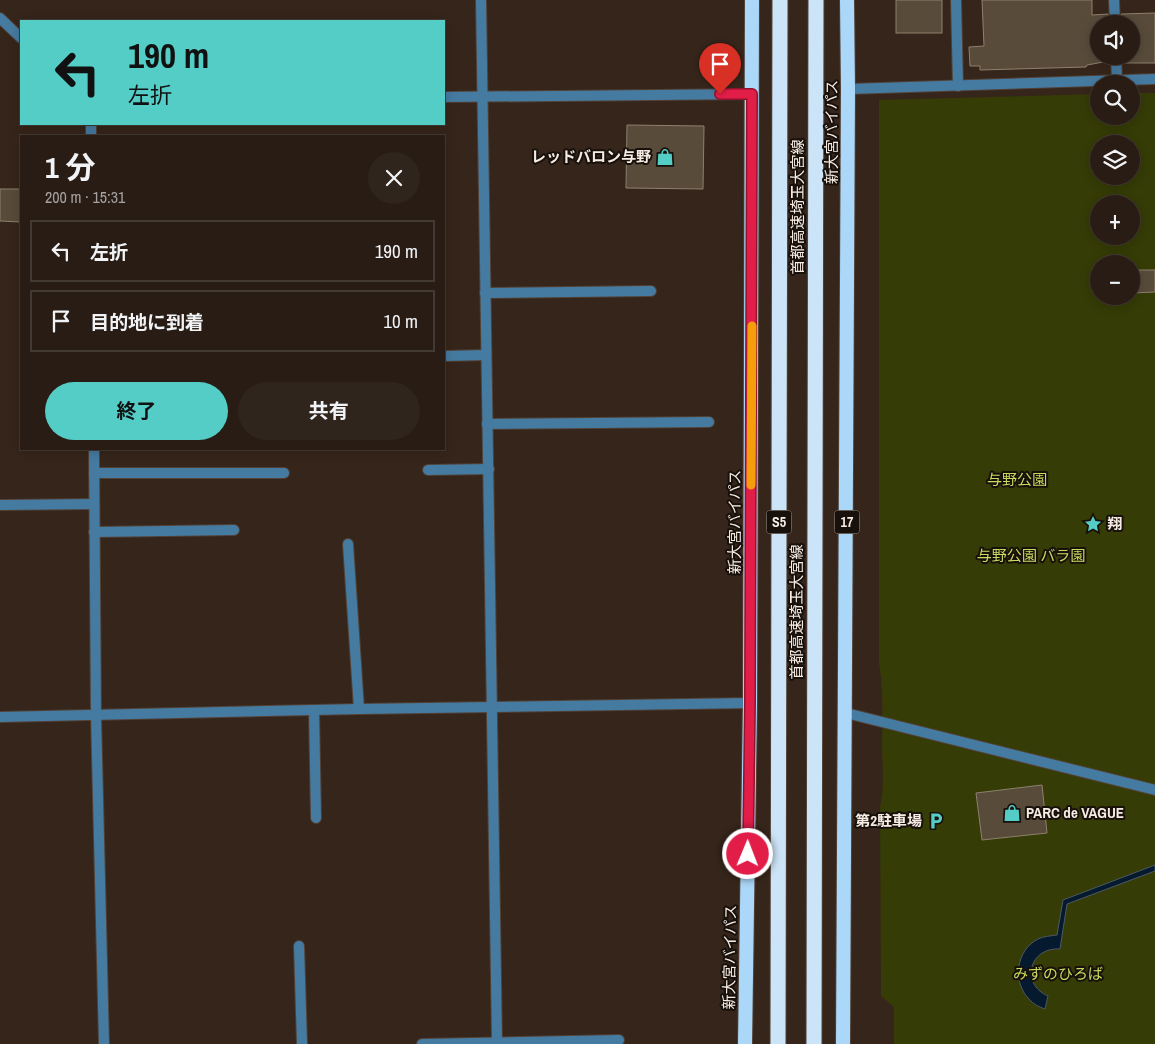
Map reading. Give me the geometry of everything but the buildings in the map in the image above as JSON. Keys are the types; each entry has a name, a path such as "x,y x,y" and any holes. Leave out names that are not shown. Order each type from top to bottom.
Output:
{"highway":[{"name":"新大宮バイパス","path":"745,1044 750,703 752,0"},
{"name":"首都高速埼玉大宮線","path":"778,1044 780,0"},
{"name":"首都高速埼玉大宮線","path":"814,1044 816,0"},
{"name":"新大宮バイパス","path":"843,1044 846,713 847,0"}],"street":[{"path":"481,0 497,1043"},
{"path":"956,0 958,86"},
{"path":"1114,0 1115,15"},
{"path":"0,18 20,37"},
{"path":"1140,79 1155,79"},
{"path":"848,89 1090,81"},
{"path":"445,97 752,94"},
{"path":"485,293 651,291"},
{"path":"445,356 486,354"},
{"path":"487,424 709,422"},
{"path":"94,450 96,716 104,1044"},
{"path":"428,470 488,469"},
{"path":"94,473 284,473"},
{"path":"0,505 94,504"},
{"path":"94,532 234,530"},
{"path":"348,544 359,709"},
{"path":"0,717 750,703"},
{"path":"314,710 316,818"},
{"path":"846,713 1155,790"},
{"path":"298,946 302,1044"},
{"path":"422,1044 619,1040"}],"green space":[{"name":"与野公園","path":"1140,93 1155,93 1155,1044 894,1044 894,1007 881,996 880,807 883,773 882,696 879,663 879,100 1090,94 1090,125 1140,125"}],"water":[{"path":"1155,865 1155,871 1067,904 1060,949 1049,950 1041,954 1035,960 1032,967 1031,975 1034,983 1039,990 1048,996 1045,1009 1032,1002 1020,984 1019,967 1021,958 1031,944 1038,939 1057,935 1063,900"}],"slow traffic":[{"path":"751,485 752,326"}],"place":[{"name":"レッドバロン与野","path":"665,157"},
{"name":"翔","path":"1093,524"},
{"name":"PARC de VAGUE","path":"1012,813"},
{"name":"第2駐車場","path":"936,821"}],"route":[{"path":"720,94 752,94 748,854"}],"park label":[{"name":"与野公園 バラ園","path":"1031,556"},
{"name":"みずのひろば","path":"1058,974"}]}
